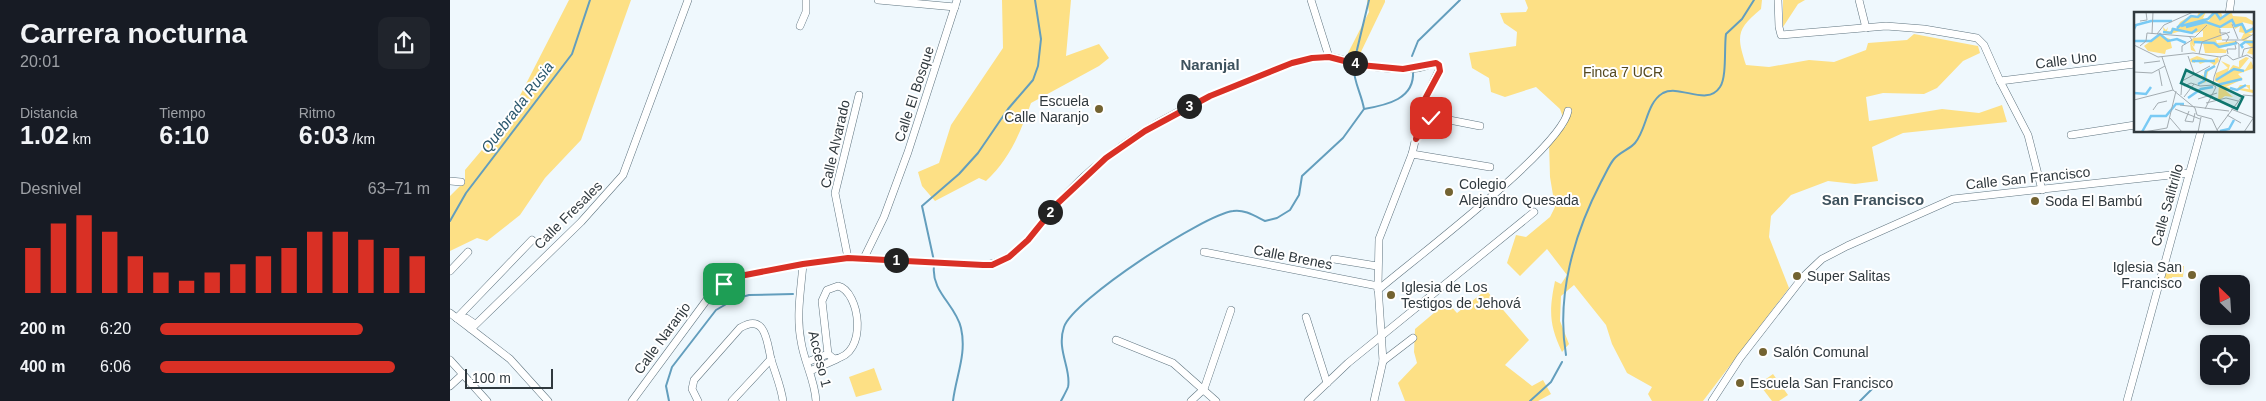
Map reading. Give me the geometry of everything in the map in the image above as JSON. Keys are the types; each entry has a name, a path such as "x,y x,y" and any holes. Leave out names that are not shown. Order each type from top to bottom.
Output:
{"street":[{"name":"Calle Fresales","path":"473,327 581,222 623,175 688,0"},
{"path":"800,26 806,12 806,0"},
{"name":"Calle El Bosque","path":"864,258 884,217 898,180 956,3 878,0"},
{"path":"1311,0 1329,57 1360,65 1383,68 1403,69 1433,64 1439,65 1440,71 1425,99 1412,154 1379,239 1377,266 1383,361 1374,401"},
{"path":"1778,0 1778,27 1781,35 1886,26 1924,29 1977,38 1984,45 2028,135 2042,190"},
{"path":"1859,0 1866,28"},
{"name":"Calle Naranjo","path":"632,401 714,290 740,276 848,258 983,265 999,262 1009,257 1028,240 1058,203 1086,175 1106,158 1145,131 1210,96 1292,63 1329,57"},
{"name":"Calle Uno","path":"2000,81 2134,64"},
{"name":"Calle Alvarado","path":"848,258 836,194 859,95"},
{"path":"1378,288 1471,214 1546,146 1562,126 1568,110"},
{"path":"1416,139 1434,117 1480,126"},
{"path":"2071,135 2134,125"},
{"name":"Calle Salitrillo","path":"2128,401 2201,132"},
{"path":"1412,154 1490,167"},
{"name":"Calle San Francisco","path":"1712,401 1730,371 1770,317 1803,277 1822,259 1953,199 2189,173"},
{"path":"450,181 462,182"},
{"path":"1308,401 1382,336 1534,212"},
{"path":"457,318 532,240"},
{"path":"450,271 468,252"},
{"name":"Calle Brenes","path":"1204,252 1378,288"},
{"path":"1334,259 1377,266"},
{"name":"Acceso 1","path":"803,264 799,327 801,343 810,371 816,401"},
{"path":"810,371 839,359 851,350 857,338 852,298 844,287 832,287 823,295 828,354 834,359 839,359"},
{"path":"1191,401 1204,389 1231,310"},
{"path":"450,313 457,318 466,318 473,327 510,360 548,401"},
{"path":"1306,317 1327,383"},
{"path":"698,401 692,389 694,380 740,328 751,324 761,328 767,338 771,359 782,389 783,401"},
{"path":"1383,361 1412,338"},
{"path":"1116,340 1173,363 1216,401"},
{"path":"807,362 828,354"},
{"path":"732,401 771,359"},
{"path":"450,360 487,401"},
{"path":"450,386 462,374"}],"green space":[{"path":"569,0 631,0 581,140 545,178 520,215 487,241 477,238 450,251 450,196 465,181 465,170 508,119"},
{"path":"1002,0 1071,0 1066,56 1099,44 1109,58 1099,66 1031,103 1008,155 986,181 979,178 935,201 922,186 918,172 939,163 951,125 1003,48"},
{"path":"1367,0 1385,0 1385,2 1359,56 1348,53 1369,12"},
{"name":"Finca 7 UCR","path":"1525,0 1762,0 1761,9 1747,22 1741,33 1741,46 1746,65 1769,67 1809,60 1834,62 1866,50 1868,43 1907,40 1914,34 1978,46 1980,53 1963,61 1937,88 1924,94 1883,93 1866,97 1869,121 1942,109 1979,113 2002,105 2007,122 1903,133 1872,147 1878,181 1855,184 1828,181 1791,195 1771,216 1769,237 1789,288 1703,401 1652,401 1648,394 1652,387 1627,373 1612,344 1606,325 1574,285 1561,296 1560,321 1569,344 1562,352 1552,325 1551,309 1555,281 1561,284 1567,275 1547,249 1520,276 1507,263 1516,235 1526,237 1550,217 1555,207 1550,177 1549,142 1566,126 1560,109 1536,87 1505,97 1491,92 1489,78 1472,68 1469,53 1516,46 1517,32 1504,23 1500,13 1526,12 1528,8"},
{"path":"1783,0 1805,0 1798,4 1783,27"},
{"path":"2167,266 2184,266 2183,277 2172,277 2172,283 2162,282"},
{"path":"1486,290 1529,340 1505,365 1532,386 1543,380 1551,394 1538,401 1405,401 1398,383 1417,363 1414,352 1415,329 1447,302 1457,313"},
{"path":"874,368 882,390 856,397 849,377"},
{"path":"1773,374 1788,395 1779,401 1772,401 1759,384"}],"waterway":[{"name":"Quebrada Rusia","path":"450,221 466,193 572,54 590,0"},
{"path":"934,261 922,206 959,174 978,153 1008,109 1033,80 1038,66 1041,39 1035,0"},
{"path":"1356,54 1369,0"},
{"path":"1412,56 1418,41 1460,0"},
{"path":"1566,355 1563,310 1570,266 1575,244 1591,202 1607,170 1616,157 1635,143 1657,97 1670,91 1701,95 1715,93 1722,82 1726,34 1742,19 1754,0"},
{"path":"1061,401 1068,387 1069,380 1063,352 1062,335 1064,327 1073,314 1090,298 1141,260 1169,242 1217,216 1233,211 1241,211 1265,221 1277,218 1290,210 1299,195 1302,176 1343,138 1364,109 1354,76 1354,66"},
{"path":"1364,109 1390,103 1398,99 1409,88 1413,71"},
{"path":"934,266 936,283 958,320 963,338 962,356 953,401"},
{"path":"669,401 666,386 672,367 716,310 735,299 749,295 793,294"},
{"path":"1530,401 1551,382 1562,362"},
{"path":"1860,401 1876,385"}],"place":[{"name":"Escuela Calle Naranjo","path":"1099,109"},
{"name":"Colegio Alejandro Quesada","path":"1449,192"},
{"name":"Soda El Bambú","path":"2035,201"},
{"name":"Iglesia San Francisco","path":"2192,275"},
{"name":"Super Salitas","path":"1797,276"},
{"name":"Iglesia de Los Testigos de Jehová","path":"1391,295"},
{"name":"Salón Comunal","path":"1763,352"},
{"name":"Escuela San Francisco","path":"1740,383"}],"district":[{"name":"Naranjal","path":"1210,64"},
{"name":"San Francisco","path":"1873,199"}],"route":[{"path":"724,284 740,276 848,258 992,265 1009,257 1028,240 1058,203 1086,175 1106,158 1145,131 1173,114 1210,96 1292,63 1312,58 1329,57 1360,65 1403,69 1417,68 1436,63 1439,65 1440,71 1425,99 1416,139 1431,118"}]}
